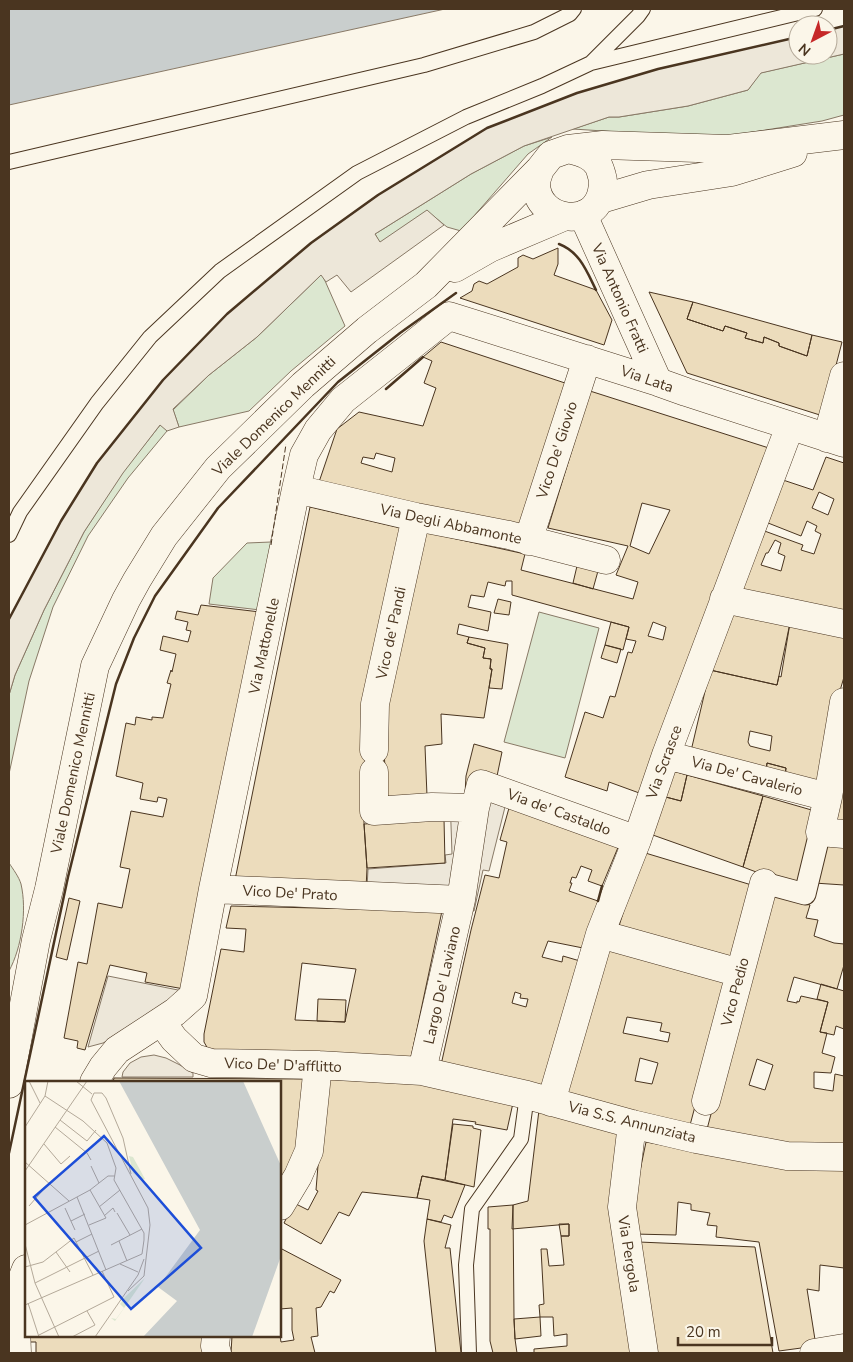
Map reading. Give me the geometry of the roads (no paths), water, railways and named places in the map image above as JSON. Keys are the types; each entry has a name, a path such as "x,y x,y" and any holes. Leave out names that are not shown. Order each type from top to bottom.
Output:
{"street":[{"name":"Viale Domenico Mennitti","path":"568,150 603,144 728,149 844,136"},
{"name":"Viale Domenico Mennitti","path":"426,284 490,248 582,210 648,186 732,172 844,136"},
{"path":"568,150 585,153 598,165 604,182 582,210 549,210 540,198 536,184 540,169 551,155 568,150"},
{"name":"Viale Domenico Mennitti","path":"9,1084 36,940 49,888 95,666 137,580 164,536 218,468 303,385 367,330 426,284 540,169"},
{"name":"Via Antonio Fratti","path":"582,210 658,382"},
{"name":"Via Lata","path":"449,316 836,440"},
{"name":"Via Mattonelle","path":"95,1081 117,1050 175,1012 193,996 213,890 304,455 318,430 343,400 449,316"},
{"name":"Vico De' Giovio","path":"528,540 586,359"},
{"path":"836,440 844,376"},
{"name":"Via Scrasce","path":"539,1098 637,840 666,755 790,426"},
{"name":"Via Degli Abbamonte","path":"296,490 528,540 606,560"},
{"name":"Vico de' Pandi","path":"374,810 376,704 416,517"},
{"path":"724,599 844,624"},
{"path":"764,883 805,894 832,833 828,797 844,702"},
{"name":"Via De' Cavalerio","path":"666,755 828,797"},
{"name":"Via de' Castaldo","path":"374,810 432,807 478,796 637,840"},
{"name":"Largo De' Laviano","path":"422,1071 461,900 478,796"},
{"name":"Vico Pedio","path":"706,1101 764,883"},
{"name":"Vico De' Prato","path":"213,890 461,900"},
{"path":"600,934 740,973"},
{"name":"Viale Domenico Mennitti","path":"9,992 36,940"},
{"name":"Vico De' D'afflitto","path":"161,1021 174,1040 194,1058 211,1063 318,1065 422,1071"},
{"path":"281,1204 298,1176 309,1151 318,1065"},
{"name":"Via S.S. Annunziata","path":"422,1071 539,1098 632,1124 696,1139 787,1156 844,1157"},
{"name":"Via Pergola","path":"632,1124 622,1207 644,1353"},
{"path":"17,1353 15,1298 25,1272"},
{"path":"216,1337 215,1346 217,1353"},
{"path":"814,1353 844,1348"}],"lane":[{"path":"9,162 424,65 534,32 570,14 574,9"},
{"path":"591,63 643,9"},
{"path":"9,535 20,512 96,403 150,337 220,271 357,173 466,117 542,86 591,63 815,9"},
{"path":"469,1353 466,1265 472,1209 522,1139 539,1098"}]}
